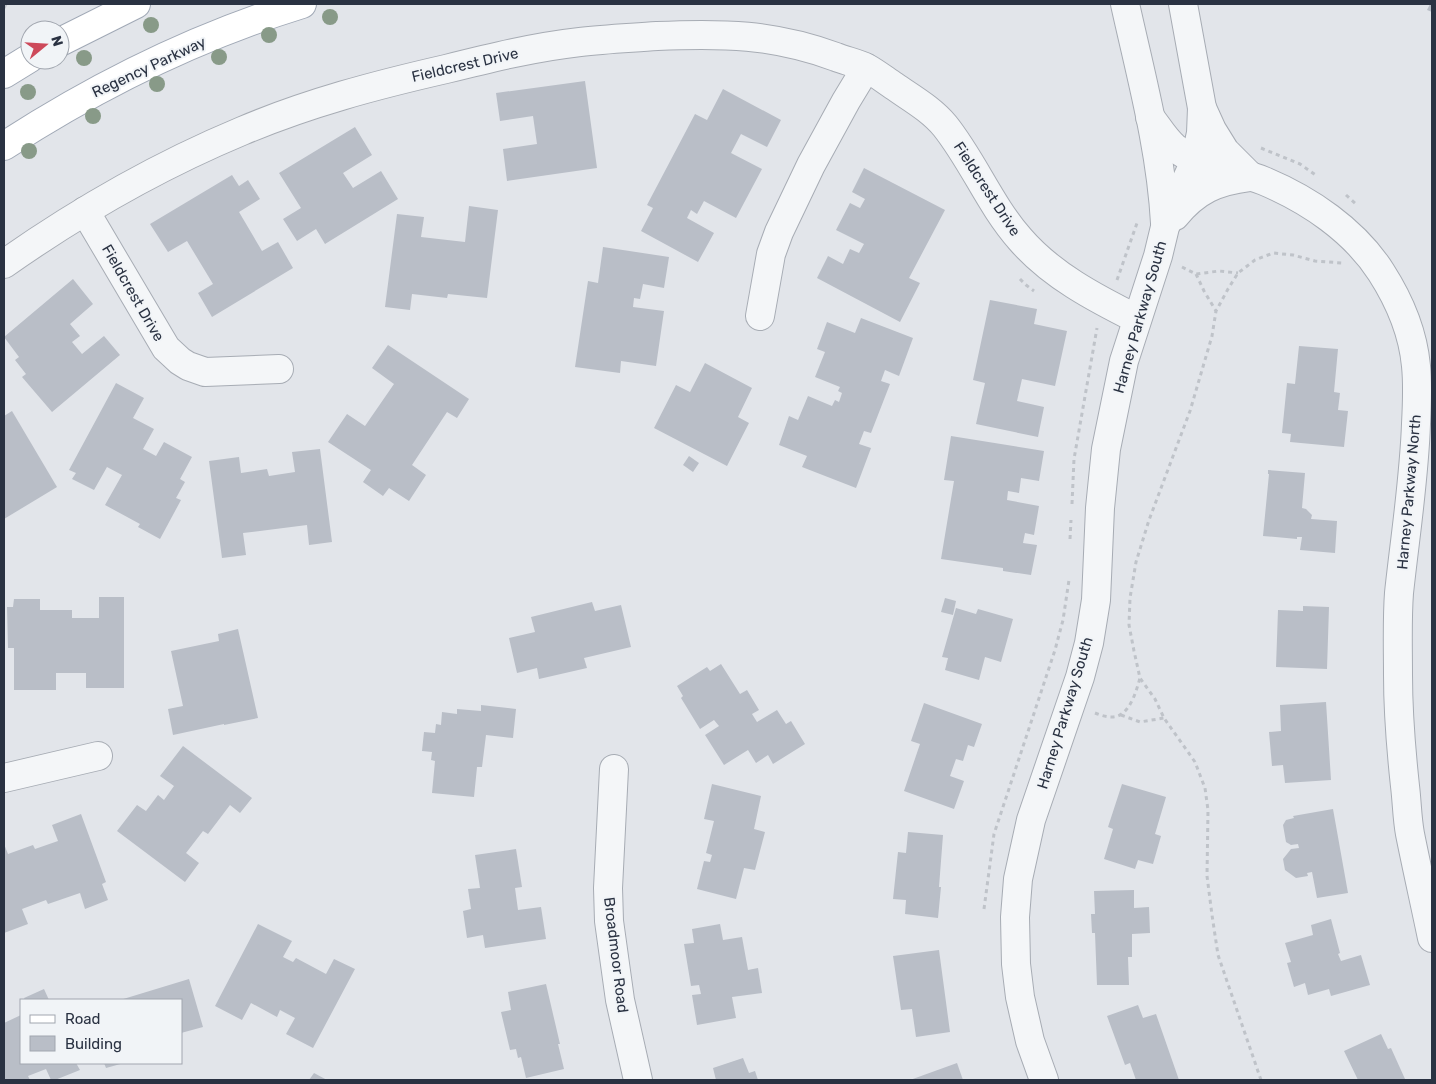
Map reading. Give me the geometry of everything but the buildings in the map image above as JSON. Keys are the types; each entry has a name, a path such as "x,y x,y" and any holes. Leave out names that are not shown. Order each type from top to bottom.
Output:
{"main road":[{"path":"70,37 136,4"},
{"name":"Regency Parkway","path":"4,146 37,124 112,83 192,45 254,12 302,4"},
{"path":"4,74 20,64"}],"street":[{"path":"1125,4 1162,176 1165,227"},
{"path":"1165,227 1195,160 1201,133 1202,108 1183,4"},
{"name":"Fieldcrest Drive","path":"4,264 85,211 158,170 220,140 310,105 413,76 520,52 577,42 702,34 728,35 782,41 815,49 866,68 921,104 943,123 968,159 1006,222 1037,257 1058,273 1108,304 1137,319"},
{"path":"760,316 771,254 779,232 811,165 866,68"},
{"path":"1202,108 1212,130 1225,151 1251,177"},
{"name":"Harney Parkway North","path":"1150,116 1175,148 1195,160 1262,180 1314,207 1339,225 1374,262 1393,292 1403,315 1411,339 1416,365 1415,453 1421,504 1399,597 1398,675 1400,732 1410,832 1432,938"},
{"path":"1165,227 1185,203 1198,193 1212,185 1251,177"},
{"name":"Fieldcrest Drive","path":"85,211 166,348 180,361 205,372 279,369"},
{"name":"Harney Parkway South","path":"1044,1080 1030,1041 1020,997 1016,964 1015,917 1018,879 1031,820 1077,686 1089,643 1096,600 1100,508 1106,449 1124,361 1158,256 1165,227"},
{"path":"4,778 98,756"},
{"name":"Broadmoor Road","path":"614,769 608,888 609,922 620,1000 638,1080"}],"path":[{"path":"4,8 6,4"},
{"path":"1254,145 1300,164 1319,177"},
{"path":"1344,194 1351,198 1362,210"},
{"path":"1108,304 1129,244"},
{"path":"1261,1080 1218,955 1207,876 1208,810 1205,788 1195,762 1164,718 1155,699 1140,678 1129,625 1130,598 1136,562 1149,520 1190,411 1212,336 1216,311 1238,273 1256,260 1273,253 1293,254 1315,261 1346,264"},
{"path":"1216,311 1204,292 1196,274 1219,271 1238,273"},
{"path":"1140,678 1134,700 1121,715 1140,722 1164,718"},
{"path":"984,909 994,834 1041,694"}]}
